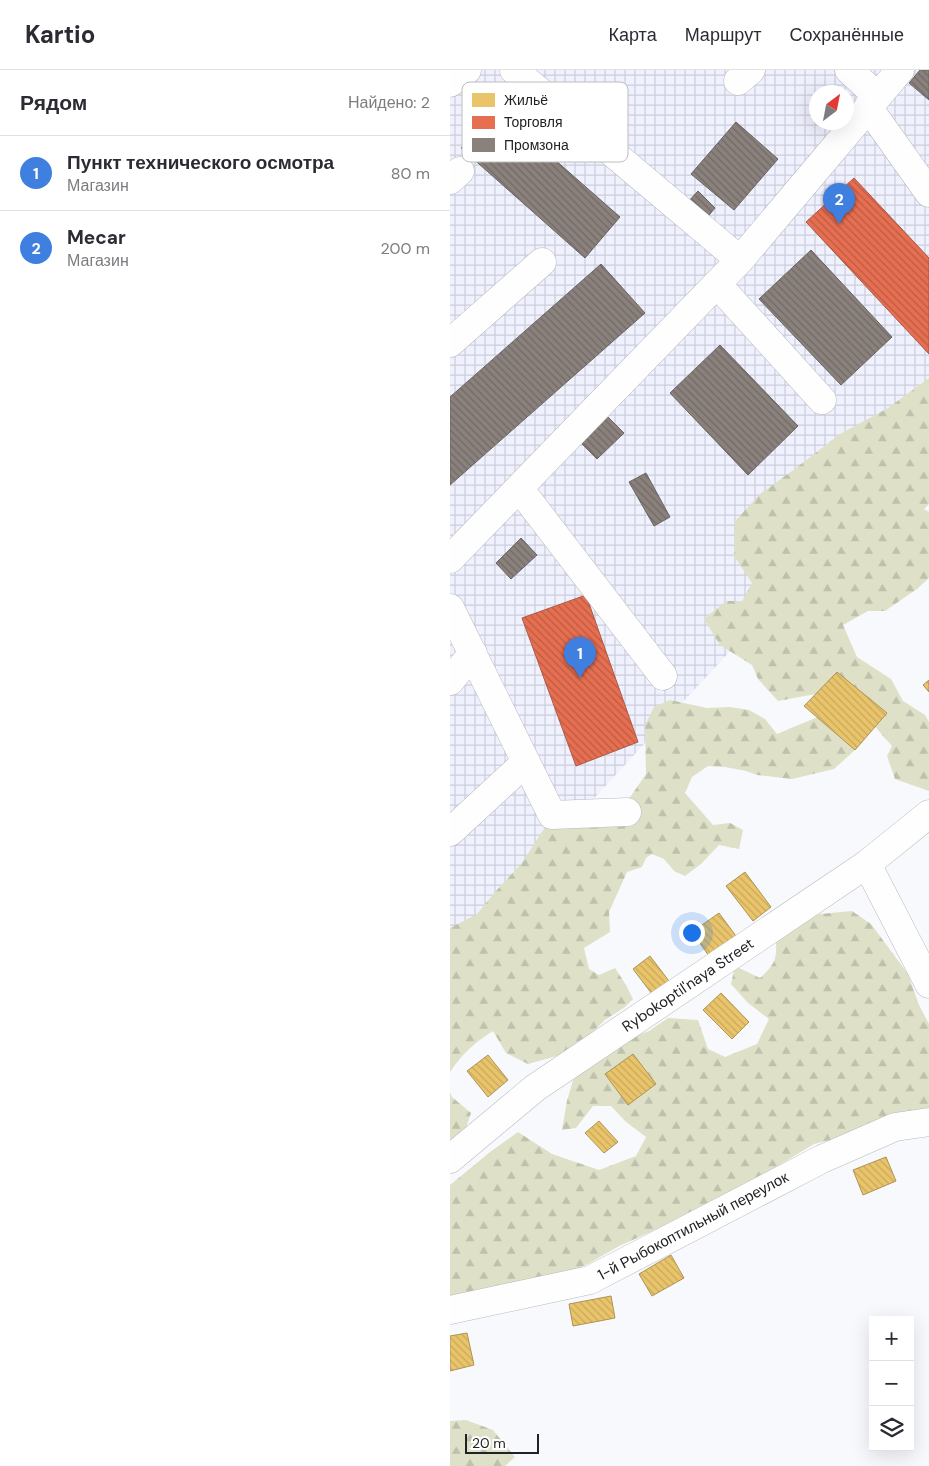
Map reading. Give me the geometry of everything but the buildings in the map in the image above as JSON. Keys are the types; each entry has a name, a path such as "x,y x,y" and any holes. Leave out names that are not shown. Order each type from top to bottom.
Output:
{"street":[{"path":"450,83 467,70"},
{"path":"514,70 528,82"},
{"path":"849,70 873,101 929,193"},
{"path":"450,559 740,260 900,70"},
{"path":"623,162 740,260"},
{"path":"450,343 542,262"},
{"path":"717,284 822,400"},
{"path":"519,488 663,676"},
{"path":"450,608 552,815 627,812"},
{"path":"450,681 472,653"},
{"path":"450,832 526,762"},
{"name":"Rybokoptil'naya Street","path":"450,1159 535,1088 867,864 929,814"},
{"path":"867,864 929,984"},
{"name":"1-й Рыбокоптильный переулок","path":"450,1310 590,1280 822,1159 894,1127 929,1122"}],"shaded area":[{"path":"450,70 929,70 929,436 450,954"}],"green space":[{"path":"929,378 929,504 924,509 929,512 929,578 917,589 885,611 868,611 843,625 857,657 891,679 903,701 925,715 929,722 929,791 895,779 887,756 892,746 842,689 778,701 758,679 752,665 720,645 704,619 726,601 742,601 752,583 734,556 735,521 760,494 840,434 888,408"},
{"path":"670,700 707,708 730,707 749,710 765,719 777,734 832,711 855,750 834,769 792,779 757,775 725,767 708,766 692,777 685,793 713,825 730,823 743,830 739,849 719,845 701,864 685,876 674,871 664,859 652,854 646,858 642,867 627,872 609,912 610,932 584,948 589,969 599,975 615,968 633,999 625,1007 605,1020 583,1041 557,1056 528,1064 506,1053 493,1031 469,1049 450,1072 450,928 477,914 522,863 543,830 571,812 608,817 631,796 646,774 645,725 654,707"},
{"path":"852,911 871,924 908,974 919,1005 929,1024 929,1114 814,1144 720,1201 619,1246 588,1264 556,1277 450,1298 450,1185 518,1132 552,1154 599,1170 636,1156 646,1137 626,1122 611,1106 593,1106 576,1128 562,1130 573,1080 618,1042 649,1031 668,1018 698,1020 708,1049 725,1057 757,1044 769,1019 748,1003 731,984 735,966 760,978 774,962 776,942 798,922 820,914"},
{"path":"450,1092 452,1097 471,1113 466,1128 450,1142"},
{"path":"466,1420 493,1430 515,1457 505,1466 450,1466 450,1421"}],"place":[{"name":"Mecar","path":"839,224"},
{"name":"Пункт технического осмотра","path":"580,678"}]}
